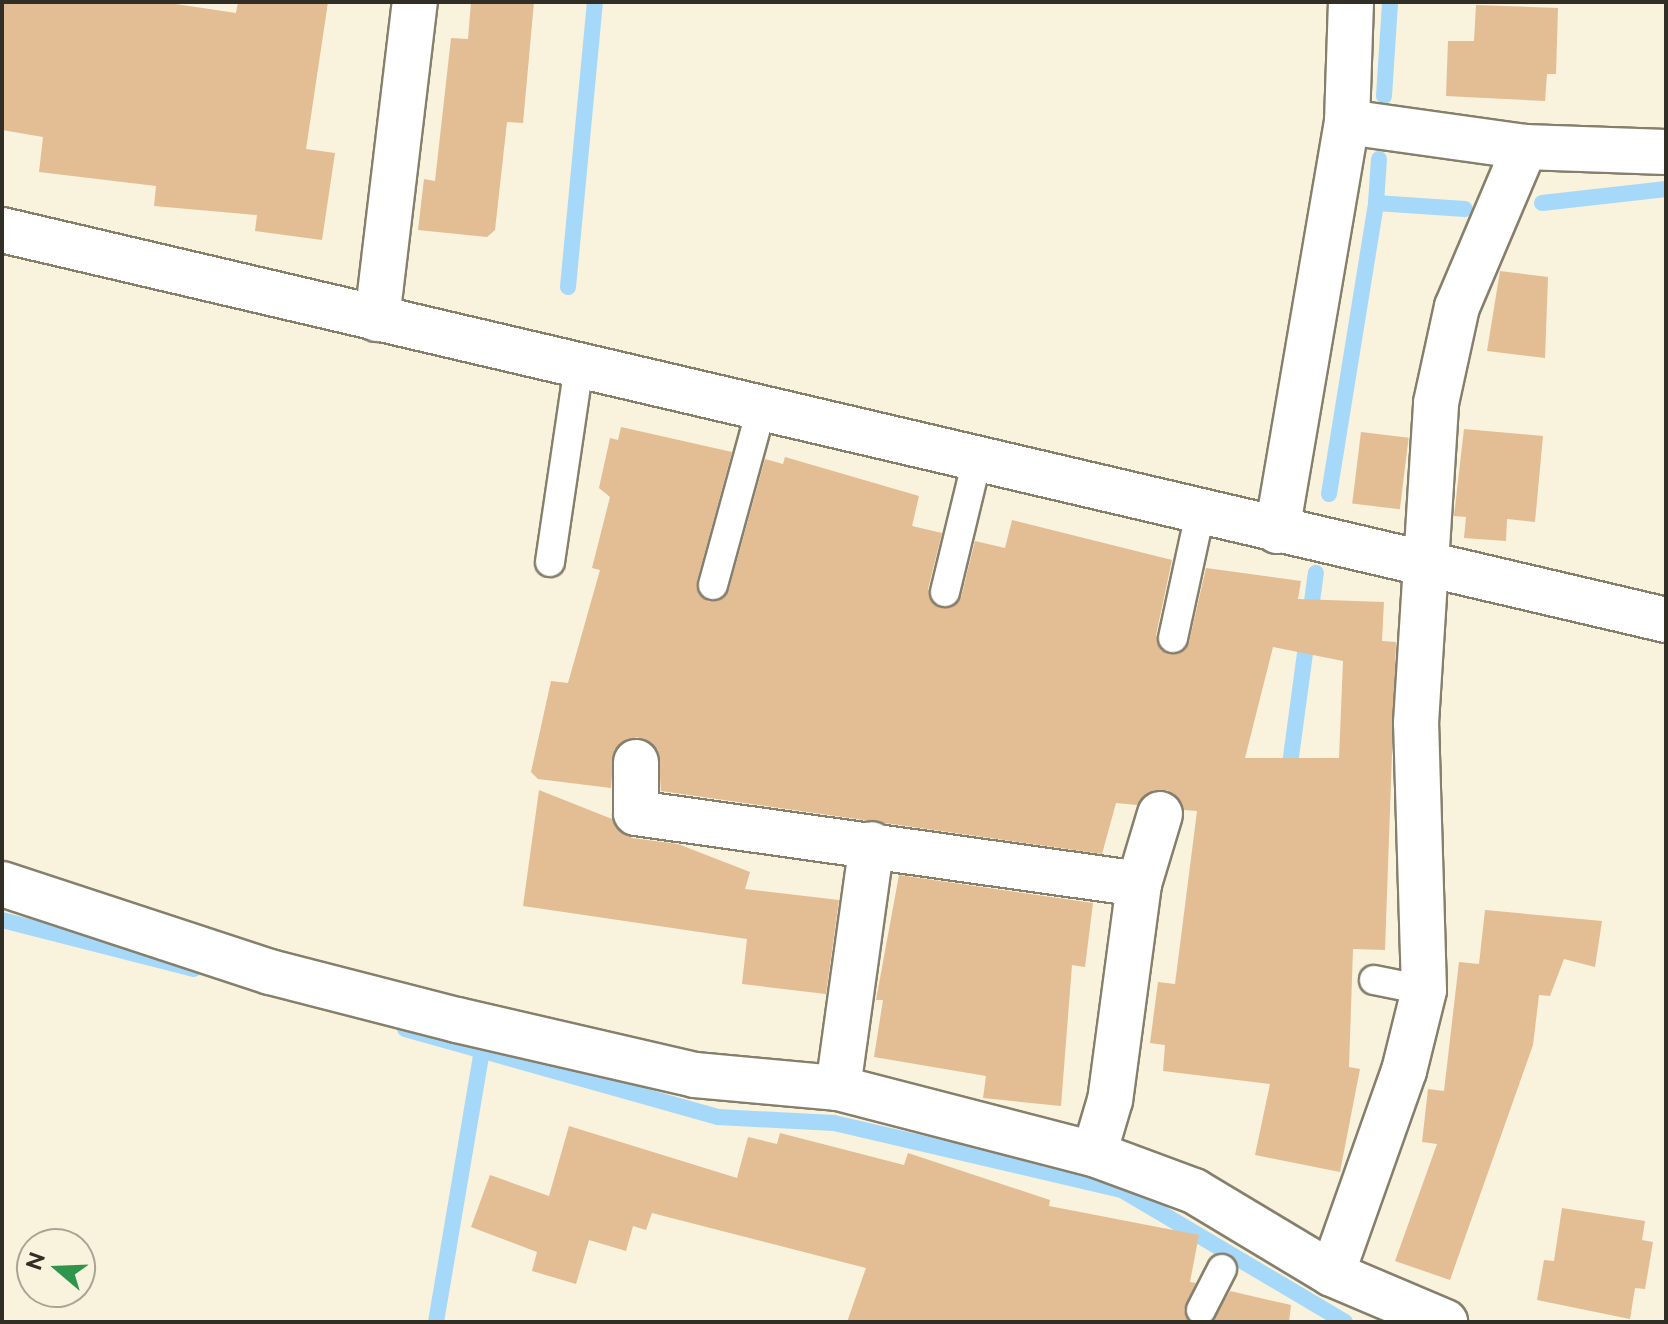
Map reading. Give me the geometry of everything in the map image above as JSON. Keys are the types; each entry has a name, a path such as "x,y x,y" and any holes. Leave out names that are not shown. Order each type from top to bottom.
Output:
{"street":[{"path":"377,319 415,2"},
{"path":"1277,531 1347,122 1351,2"},
{"path":"1347,122 1525,147 1666,152"},
{"path":"1332,1274 1404,1071 1424,990 1416,723 1436,403 1457,307 1525,147"},
{"path":"2,230 1666,620"},
{"path":"636,762 636,813 1139,884"},
{"path":"1094,1154 1110,1100 1139,884 1160,814"},
{"path":"838,1088 872,844"},
{"path":"2,884 270,972 457,1020 695,1075 838,1088 1094,1154 1234,1211 1332,1274 1445,1322"}],"lane":[{"path":"550,562 579,366"},
{"path":"713,585 761,409"},
{"path":"945,592 977,460"},
{"path":"1173,638 1200,513"},
{"path":"1374,980 1424,990"},
{"path":"1201,1310 1222,1269"}],"building":[{"path":"2,2 162,2 236,13 238,2 328,2 306,149 335,153 322,240 255,231 257,215 154,206 156,186 39,172 43,137 2,130"},
{"path":"471,2 534,2 523,123 507,122 495,230 487,237 418,230 424,179 435,181 451,38 468,39"},
{"path":"1476,5 1558,8 1556,74 1547,74 1545,101 1446,96 1448,41 1474,41"},
{"path":"1500,271 1548,277 1545,358 1487,351"},
{"path":"621,427 732,452 697,581 709,602 729,589 765,459 783,464 785,457 919,496 912,526 942,533 928,589 940,608 961,597 975,541 1005,548 1012,520 1172,560 1156,635 1169,654 1189,642 1206,568 1301,581 1298,599 1384,602 1382,641 1396,642 1385,950 1353,949 1349,1067 1360,1069 1340,1172 1255,1155 1270,1084 1163,1071 1165,1045 1150,1043 1158,982 1175,984 1197,811 1184,810 1168,790 1154,790 1137,805 1116,803 1102,854 661,791 658,750 637,737 614,750 611,788 538,779 531,772 551,681 568,683 600,570 592,568 610,497 599,488 610,438 618,440","holes":["1273,647 1343,661 1339,758 1245,758"]},
{"path":"1464,429 1543,436 1535,522 1507,519 1506,541 1464,538 1466,517 1454,516"},
{"path":"1361,432 1409,438 1400,509 1352,503"},
{"path":"539,790 612,819 632,838 678,844 750,872 745,889 839,900 826,994 742,984 747,939 523,906"},
{"path":"899,875 1093,903 1085,967 1072,965 1061,1106 983,1098 986,1076 874,1057 883,1000 876,1000"},
{"path":"1485,910 1602,921 1595,967 1564,959 1550,996 1539,995 1533,1045 1450,1280 1395,1261 1437,1144 1422,1142 1428,1089 1444,1091 1459,962 1479,964"},
{"path":"569,1126 737,1178 748,1137 777,1144 780,1133 904,1165 908,1153 1050,1200 1049,1206 1199,1235 1190,1282 1196,1283 1184,1310 1190,1322 847,1322 866,1268 652,1213 646,1230 633,1226 626,1251 589,1240 576,1284 532,1271 537,1252 471,1227 490,1175 549,1196"},
{"path":"1562,1208 1645,1221 1642,1240 1653,1242 1645,1289 1635,1288 1630,1319 1537,1300 1544,1260 1554,1261"},
{"path":"1230,1291 1291,1305 1289,1322 1212,1322"}],"waterway":[{"path":"568,287 595,2"},
{"path":"1384,96 1390,2"},
{"path":"1376,203 1379,159"},
{"path":"1542,203 1666,189"},
{"path":"1329,494 1376,203 1465,209"},
{"path":"1288,779 1316,573"},
{"path":"2,920 194,969"},
{"path":"405,1029 718,1117 834,1123 1122,1190 1345,1322"},
{"path":"436,1322 482,1051"}]}
